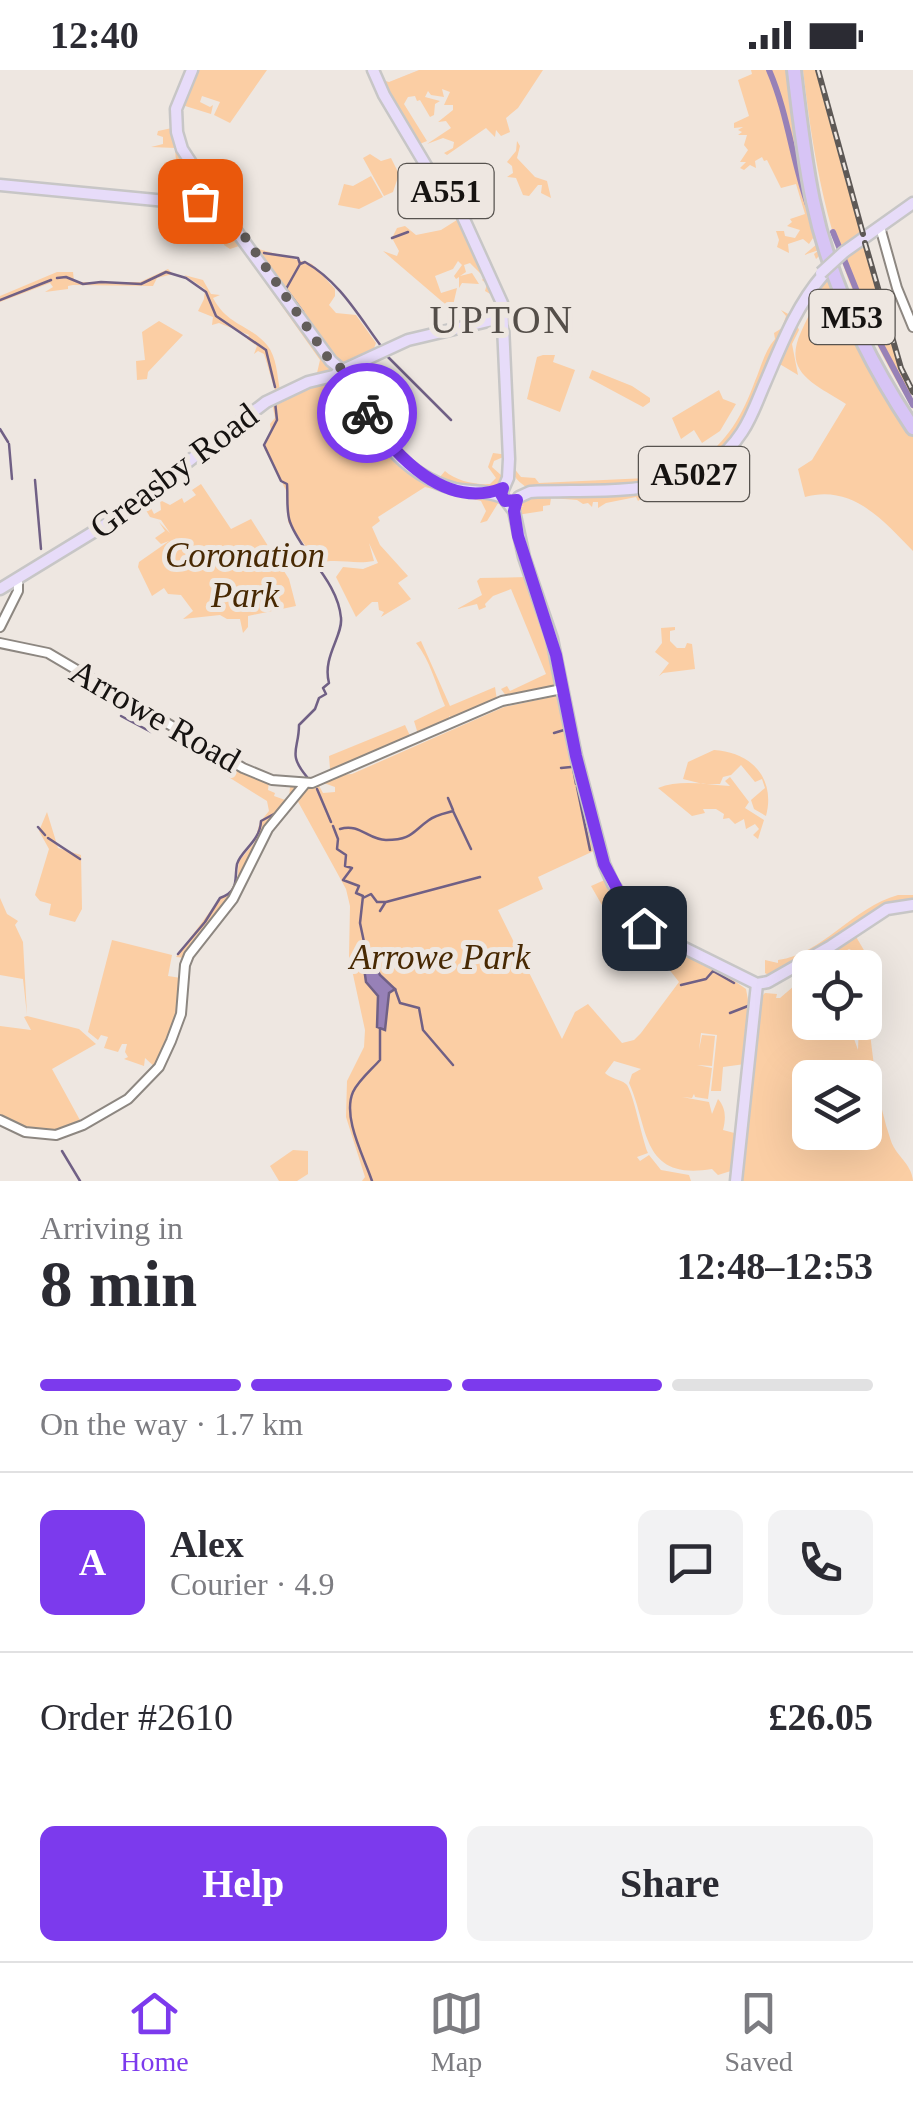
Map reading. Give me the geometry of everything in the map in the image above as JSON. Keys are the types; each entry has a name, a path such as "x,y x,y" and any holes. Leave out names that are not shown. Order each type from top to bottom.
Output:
{"highway":[{"name":"M53","path":"797,70 811,166 833,254 862,326 913,417"},
{"name":"M53","path":"797,70 806,166 828,258 865,346 913,428"}],"main road":[{"path":"192,70 176,108 176,132 182,149 208,194 331,362 338,389 352,386"},
{"name":"A551","path":"373,70 428,169 458,206 502,303 513,493 524,560 556,655 602,858 613,884 644,928 756,984"},
{"path":"182,90 179,129 208,194"},
{"path":"0,185 110,198 208,194"},
{"name":"A5027","path":"352,386 386,441 411,468 448,487 513,493 654,487 676,482 725,452 741,433 794,310 822,274 844,253 913,204"},
{"name":"Greasby Road","path":"0,589 16,584 108,523 266,402 308,382 335,376 408,340 501,318"},
{"path":"352,386 361,360"},
{"path":"335,376 352,386"},
{"path":"595,868 602,858"},
{"path":"736,1181 756,984 832,946 887,909 913,905"},
{"path":"760,969 765,977 780,975"},
{"path":"753,1006 760,992 780,975"},
{"path":"741,978 751,990 753,1006"}],"street":[{"path":"881,228 913,326"},
{"path":"0,627 16,584"},
{"name":"Arrowe Road","path":"0,643 48,653 243,768 272,780 305,784"},
{"path":"0,1120 42,1136 72,1130 128,1099 159,1066 181,1014 189,955 233,898 268,829 305,784 502,701 562,689"}],"green space":[{"path":"194,70 267,70 230,123 214,115 220,102 202,96 200,102 213,105 211,114 182,105"},
{"path":"419,70 543,70 518,108 506,118 510,132 501,136 496,130 495,137 486,128 447,155 444,153 453,148 454,142 443,138 427,144 451,128 446,121 438,122 453,110 453,105 444,105 450,92 442,89 444,97 428,91 425,97 440,101 430,117 420,100 408,97 404,104 427,141 417,145 382,80 389,82"},
{"path":"751,70 790,70 821,254 816,259 814,254 819,250 804,255 817,244 813,238 809,244 803,239 788,244 789,253 777,247 776,231 795,238 800,230 787,226 792,222 790,219 805,214 796,184 781,188 762,157 755,161 756,168 740,168 746,162 740,162 748,150 744,145 747,135 738,135 743,127 734,128 734,123 749,116 738,80 752,74"},
{"path":"803,70 816,70 913,409 868,325 837,246 817,164"},
{"path":"172,128 203,184 203,191 190,198 173,198 167,191 164,163 176,161 175,148 151,147 163,144 158,131"},
{"path":"517,141 517,158 535,177 547,181 551,198 541,193 542,185 529,196 523,195 516,178 507,177 513,173 507,162 516,151"},
{"path":"370,154 381,161 391,158 399,174 393,192 384,196 363,158"},
{"path":"371,176 383,197 359,209 338,205 344,184 353,186"},
{"path":"220,215 330,363 332,373 283,387 317,373 320,360 239,246 230,249 224,245 225,228 218,224"},
{"path":"460,218 500,308 485,291 484,277 470,263 464,265 466,272 460,276 472,273 479,284 462,283 459,288 459,277 454,276 462,265 458,261 453,269 435,276 441,293 457,288 452,310 383,251 397,256 399,251 392,238 397,228 405,226 416,235 441,230"},
{"path":"241,229 255,248 312,264 335,289 329,305 336,313 356,315 376,343 373,351 345,366 334,361"},
{"path":"168,269 173,274 157,278 153,286 73,285 45,292 53,287 50,283 0,302 0,296 57,272 73,272 74,281 80,282 140,282"},
{"path":"184,275 203,280 211,294 220,295 213,298 225,314 267,345 275,361 280,390 273,394 275,389 264,354 254,354 257,346 247,339 249,335 219,323 212,325 213,317 198,311 205,289"},
{"path":"829,275 883,391 913,434 913,551 878,517 852,500 822,494 805,497 798,469 812,460 846,404 805,376 796,358 801,332 818,304 815,292"},
{"path":"812,296 815,299 797,325 799,330 792,344 798,375 778,363 783,349"},
{"path":"781,310 790,315 756,399 733,436 699,466 697,463 726,437 739,417 775,339 774,333 782,328 786,316"},
{"path":"159,321 183,335 148,372 147,379 137,380 136,361 145,360 142,332"},
{"path":"782,351 749,425 751,430 699,493 698,475 716,469 711,468 728,451"},
{"path":"555,355 553,362 575,370 560,412 527,399 537,357"},
{"path":"359,368 365,379 362,384 368,385 361,390"},
{"path":"592,370 632,386 650,402 643,407 589,378"},
{"path":"322,382 331,385 330,400 347,393 352,395 381,438 410,468 500,500 487,521 480,523 486,511 481,501 425,487 378,517 380,521 372,527 380,545 408,576 398,583 411,599 381,617 384,612 379,610 378,602 372,602 356,617 336,577 343,567 363,569 378,563 369,543 374,561 318,563 288,522 287,492 264,448 275,418 272,402"},
{"path":"361,390 371,408 383,412 389,422 384,426 401,451 394,445 374,420"},
{"path":"719,390 723,399 736,404 720,431 702,443 694,430 681,439 672,418"},
{"path":"493,453 508,455 494,461 492,467 501,475 507,473 492,488 470,490 445,482 419,467 406,455 439,478 445,471 460,480 490,484 496,478 488,467"},
{"path":"692,466 695,470 648,486 528,489 513,471 513,467 521,477 535,478 539,483 647,478"},
{"path":"691,479 694,485 660,490 646,500 645,496 638,501 636,497 598,508 598,502 593,502 592,507 577,500 551,498 543,511 517,515 516,508 524,506 517,506 524,497"},
{"name":"Coronation Park","path":"201,484 231,529 251,519 289,579 296,606 248,616 248,627 243,633 240,619 220,615 183,619 193,611 181,595 168,594 164,588 152,596 138,567 139,562 169,541 161,544 155,538 165,531 159,522 170,533 161,520 150,517 140,500 148,502 154,514 161,510 160,500 170,505 182,498 184,503 196,495 192,490"},
{"path":"528,577 547,627 558,685 507,697 501,689 507,686 510,691 546,674 511,589 493,596 479,610 477,604 457,609 482,595 477,581 480,578"},
{"path":"675,627 670,631 670,641 677,648 692,644 695,669 659,676 669,663 655,652 662,643 661,628"},
{"path":"421,641 450,706 495,687 497,700 455,716 454,720 449,716 449,721 418,734 414,721 445,706 416,643"},
{"name":"Arrowe Park","path":"561,695 598,849 538,877 543,889 498,910 562,1039 575,1012 588,1004 622,1043 634,1040 679,982 661,959 650,958 635,941 618,933 591,886 607,879 641,931 704,960 746,989 750,1011 745,1064 723,1067 721,1091 711,1091 717,1035 701,1033 699,1050 702,1035 715,1036 712,1066 697,1065 712,1068 708,1099 694,1094 692,1098 682,1097 709,1102 712,1114 718,1099 721,1102 725,1113 723,1130 738,1134 734,1170 718,1175 712,1169 689,1171 659,1159 645,1133 629,1083 632,1074 641,1069 614,1061 605,1073 629,1088 648,1153 637,1157 640,1161 649,1155 661,1170 689,1175 691,1181 362,1181 365,1177 346,1117 347,1081 364,1047 365,1030 349,956 350,906 346,889 296,798 289,799 290,787 318,784 323,793 335,792 335,787 321,782 352,774 504,707"},
{"path":"405,725 412,740 333,773 330,769 329,756"},
{"path":"714,750 739,756 758,770 767,790 766,816 754,809 751,800 765,788 762,779 755,782 741,765 723,777 720,784 683,779 688,762"},
{"path":"216,755 269,781 268,790 288,801 266,828 238,888 186,958 176,957 220,898 231,892 237,881 239,861 254,843 260,822 269,811 267,801 211,766"},
{"path":"730,777 749,802 745,808 764,820 758,839 753,835 759,829 755,824 746,829 744,819 735,824 729,818 723,819 724,814 716,809 703,809 705,813 692,816 658,788 685,783 730,786 725,781"},
{"path":"47,812 58,848 81,855 82,909 75,922 49,915 51,904 35,895 49,849 39,831"},
{"path":"913,895 913,902 887,906 813,950 807,950 867,909 882,901"},
{"path":"0,898 7,914 18,921 15,925 23,942 27,1015 23,979 0,975"},
{"path":"855,935 864,950 849,949 831,950"},
{"path":"112,940 172,955 168,976 181,978 179,1013 156,1068 145,1058 144,1066 124,1059 128,1057 127,1044 122,1044 118,1052 104,1048 108,1037 101,1035 98,1040 88,1032"},
{"path":"792,956 792,963 770,976 765,973 765,960"},
{"path":"792,988 792,1040 854,1040 858,1050 858,1040 871,1040 874,1060 792,1060 792,1150 882,1150 882,1108 893,1146 913,1181 739,1181 760,998 765,993 777,994 776,998"},
{"path":"24,1017 79,1029 96,1044 52,1069 81,1122 40,1131 0,1118 0,1026 31,1030"},
{"path":"293,1150 308,1151 308,1174 297,1181 279,1181 270,1166"}],"shaded area":[{"path":"363,961 373,961 380,975 395,989 389,993 385,1030 377,1027 378,996 366,982"}],"waterway":[{"path":"769,70 808,205"},
{"path":"392,238 408,232"},
{"path":"833,232 871,326 913,405"},
{"path":"264,253 298,258 300,264 286,289 303,312"},
{"path":"300,264 305,262 338,289 381,346"},
{"path":"57,278 83,284 141,284 166,272 186,278 206,292 216,316 266,350 275,387"},
{"path":"0,300 51,280"},
{"path":"385,354 451,420"},
{"path":"275,402 277,420 264,445 281,481 287,484 290,522 295,534 333,592 341,618 328,664 329,683 323,688 326,694 299,725 296,757 307,777"},
{"path":"0,429 8,442"},
{"path":"9,444 12,479"},
{"path":"35,480 41,549"},
{"path":"558,695 561,708"},
{"path":"121,716 151,732"},
{"path":"554,733 564,730"},
{"path":"567,736 576,784"},
{"path":"561,768 571,767"},
{"path":"577,787 590,850"},
{"path":"317,789 331,822"},
{"path":"448,798 453,810"},
{"path":"340,829 353,828 380,839 395,840 434,817 453,811 471,849"},
{"path":"178,954 220,898 233,888 239,859 257,835 261,821 274,814"},
{"path":"333,826 337,849 346,855 345,866 352,868 343,880 359,886 356,893 363,896 360,923 368,961"},
{"path":"38,827 45,835"},
{"path":"48,838 80,859"},
{"path":"363,898 371,894 377,902 386,902 480,877"},
{"path":"380,911 385,903"},
{"path":"681,985 706,979 713,971 734,983"},
{"path":"395,989 400,1003 419,1008 423,1030 453,1065"},
{"path":"730,1013 748,1006"},
{"path":"372,1181 355,1137 350,1102 358,1084 380,1060 380,1029"},
{"path":"62,1151 80,1181"}],"railway":[{"path":"818,70 863,234"},
{"path":"865,243 901,368 913,392"}],"way so far":[{"path":"200,201 214,192 331,362 352,376 356,395 367,413"}],"district":[{"name":"UPTON","path":"502,319"}],"route":[{"path":"367,413 395,452 421,474 468,491 503,488 505,501 517,500 514,511 518,536 556,655 576,756 604,864 644,928"}]}
